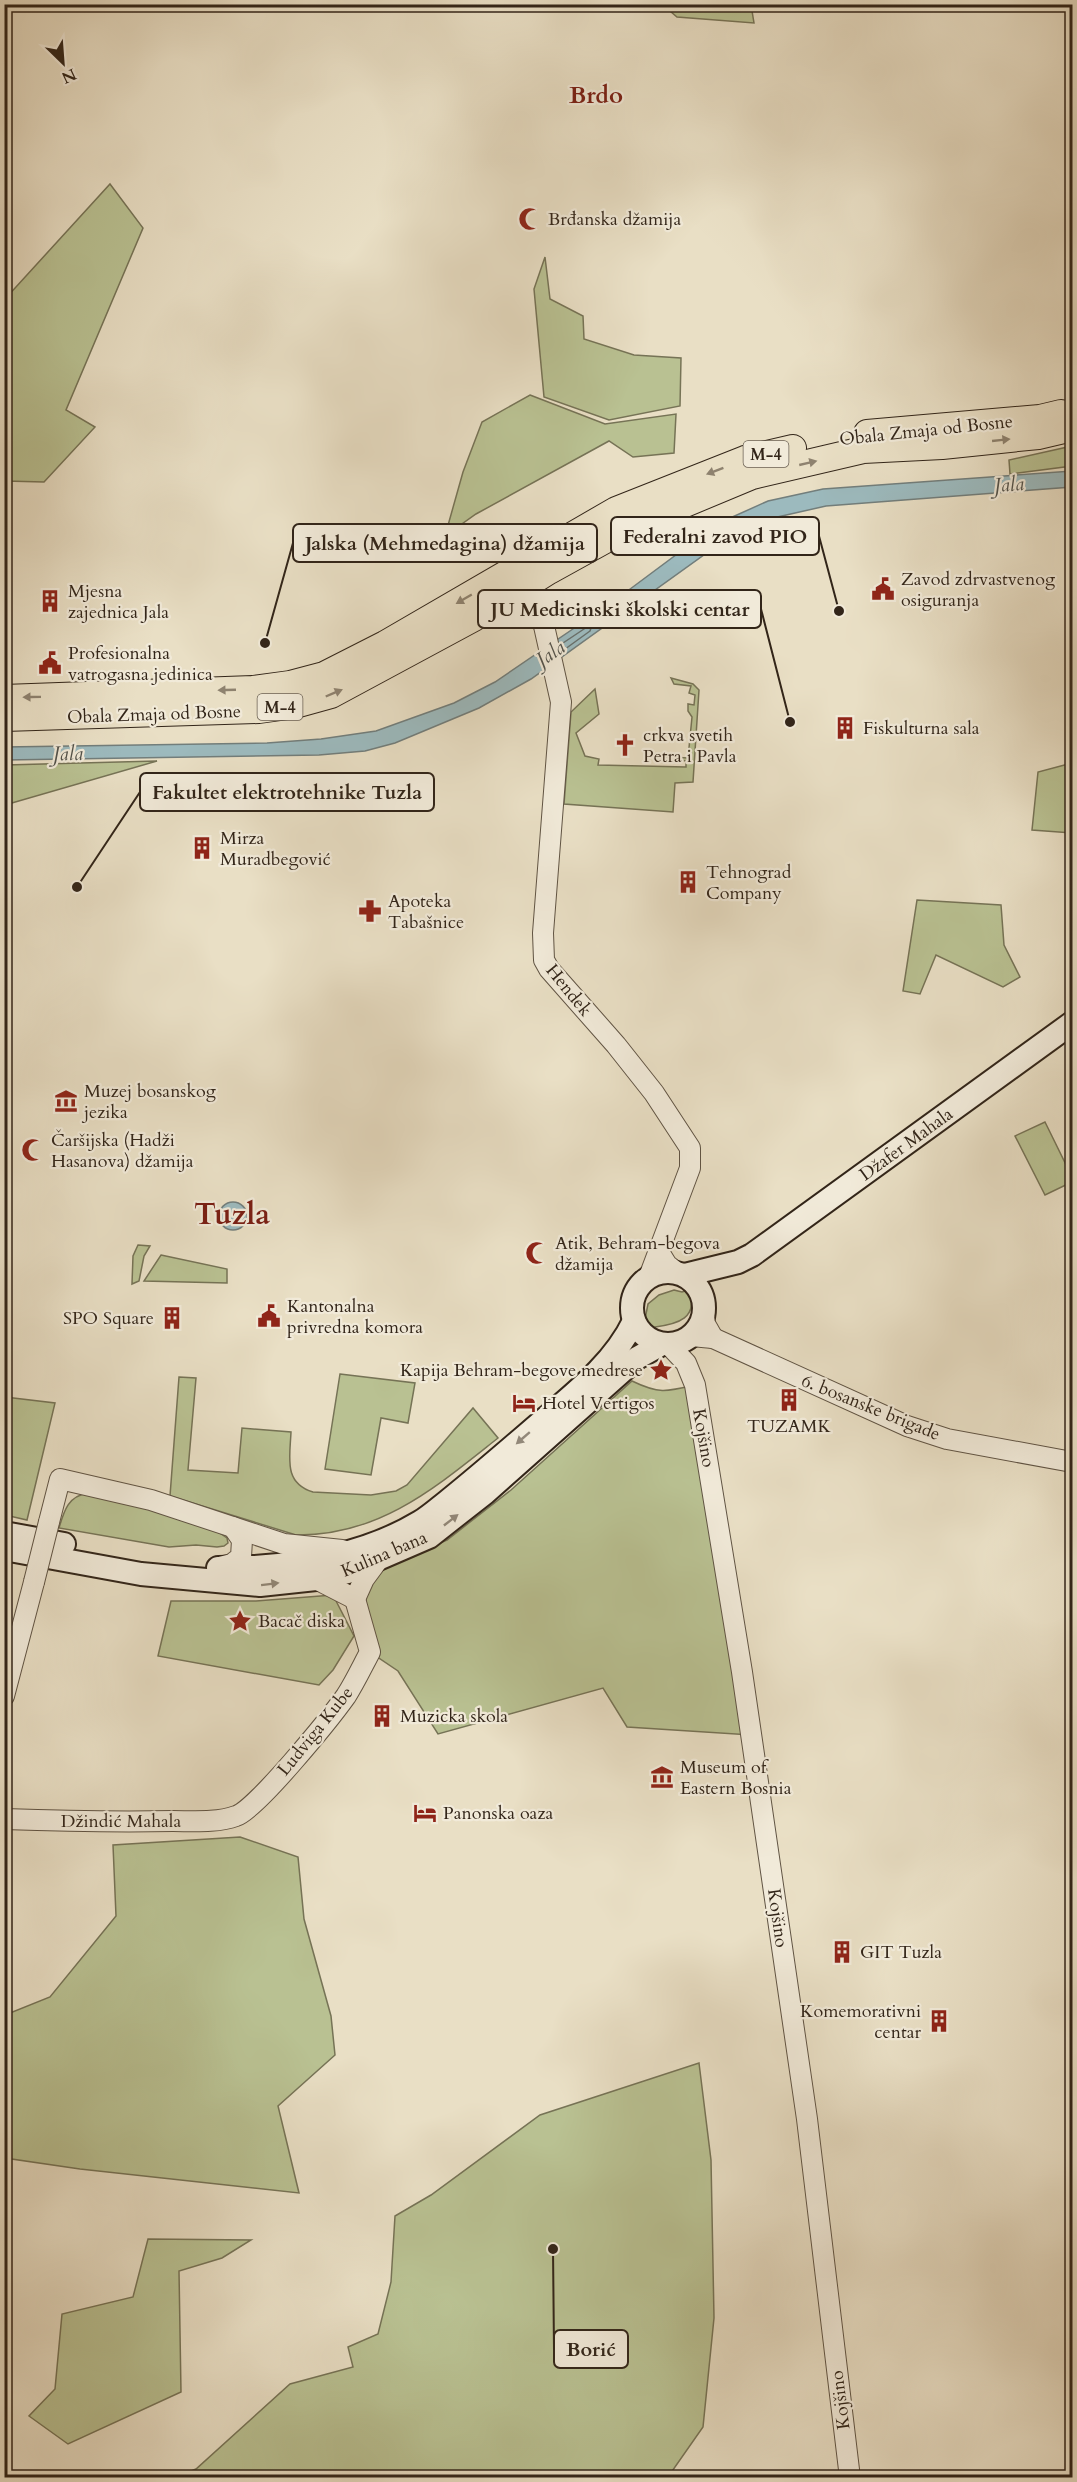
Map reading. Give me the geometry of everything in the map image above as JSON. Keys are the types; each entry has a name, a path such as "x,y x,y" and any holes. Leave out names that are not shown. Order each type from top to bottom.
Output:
{"main road":[{"name":"M-4","path":"1039,427 1072,410"},
{"name":"M-4","path":"1039,427 1072,428"},
{"name":"Obala Zmaja od Bosne","path":"4,718 259,710 295,705 331,695 385,668 474,618 525,586 616,510 746,459 855,434 1039,427"},
{"name":"Obala Zmaja od Bosne","path":"4,698 253,689 290,684 324,675 385,644 525,586"},
{"name":"Džafer Mahala","path":"681,1274 738,1262 752,1255 1072,1023"},
{"name":"Džafer Mahala","path":"705,1312 714,1290 738,1262"},
{"path":"658,1273 681,1274 698,1286 704,1301 705,1312 697,1331 698,1337 665,1344 648,1338 634,1321 633,1298 639,1286 658,1273"},
{"name":"Kulina bana","path":"4,1533 207,1568 256,1568 296,1563 353,1551 420,1522 474,1480 561,1405 613,1356 634,1321"},
{"name":"Kulina bana","path":"4,1549 141,1574 260,1585 316,1579 348,1572 429,1537 485,1493 637,1358 665,1344"}],"street":[{"name":"Hendek","path":"525,586 544,626 561,702 550,822 543,933 544,960 557,979 616,1045 654,1093 690,1148 690,1168 649,1277"},
{"path":"659,1252 667,1265 681,1274"},
{"path":"665,1344 686,1363 698,1337"},
{"name":"6. bosanske brigade","path":"698,1337 907,1426 947,1439 1072,1462"},
{"name":"Kojšino","path":"686,1363 695,1385 742,1672 807,2119 850,2478"},
{"path":"4,1696 60,1479 151,1500 284,1544 353,1551"},
{"path":"207,1568 232,1564 241,1557 242,1540 233,1527"},
{"path":"316,1579 355,1599 364,1579 378,1560"},
{"name":"Ludviga Kube","path":"237,1816 259,1799 340,1704 354,1682 370,1652 355,1599"},
{"name":"Džindić Mahala","path":"4,1819 103,1822 209,1820 237,1816"}],"green space":[{"path":"663,5 751,5 754,23 677,17"},
{"path":"110,184 143,228 66,410 95,427 44,482 5,481 5,299"},
{"path":"545,257 550,299 583,316 584,339 634,355 681,358 680,406 609,420 544,397 534,289"},
{"path":"530,395 605,424 676,414 674,453 633,457 609,441 476,514 445,536 463,472 482,422"},
{"path":"1072,446 1072,466 1010,474 1009,460"},
{"path":"671,678 693,684 699,690 693,782 675,783 673,812 564,804 571,712 595,689 599,714 576,733 585,756 599,759 598,765 686,767 686,761 655,756 688,758 692,717 688,711 688,704 694,705 695,695 689,693 691,686 674,684"},
{"path":"157,761 5,805 5,765"},
{"path":"1072,763 1072,833 1032,830 1038,772"},
{"path":"917,900 1001,905 1004,945 1020,977 1003,987 936,955 920,994 903,991"},
{"path":"1045,1122 1072,1177 1072,1182 1045,1195 1015,1136"},
{"path":"138,1245 150,1246 144,1256 139,1281 132,1284 133,1256"},
{"path":"161,1255 227,1269 227,1283 144,1281"},
{"path":"674,1290 682,1292 689,1290 691,1307 689,1313 679,1321 655,1327 653,1331 645,1319 648,1304 659,1295"},
{"path":"340,1374 415,1383 408,1423 381,1418 371,1475 325,1469"},
{"path":"179,1377 196,1378 188,1470 238,1473 242,1428 291,1432 290,1468 293,1476 303,1488 313,1492 371,1495 396,1491 407,1485 473,1408 498,1438 429,1490 380,1518 326,1533 296,1535 170,1496"},
{"path":"632,1381 656,1390 695,1385 751,1735 627,1727 603,1688 438,1734 398,1671 370,1652 364,1579 368,1573 447,1540 511,1490"},
{"path":"5,1397 55,1403 27,1520 5,1515"},
{"path":"88,1493 181,1517 215,1530 227,1538 228,1543 217,1547 196,1545 169,1547 59,1528 65,1510 71,1501"},
{"path":"333,1595 354,1636 333,1670 319,1685 158,1656 171,1601 256,1601"},
{"path":"240,1837 298,1857 304,1919 331,2016 335,2055 278,2106 299,2193 80,2169 5,2158 5,2015 50,1997 116,1916 113,1845"},
{"path":"699,2063 711,2160 714,2318 703,2427 668,2477 177,2477 196,2469 290,2384 353,2367 348,2347 378,2334 391,2282 395,2216 431,2195 540,2115"},
{"path":"148,2239 251,2240 222,2258 179,2271 181,2392 68,2444 29,2416 55,2389 62,2314 133,2297"}],"water":[{"name":"Jala","path":"1072,471 1072,487 826,506 773,518 729,537 531,679 479,708 395,743 365,751 319,755 5,760 4,747 267,743 321,739 376,731 454,703 495,682 614,601 719,523 768,501 823,489"},
{"path":"233,1202 243,1206 247,1216 243,1226 233,1230 223,1226 219,1216 223,1206"}],"place":[{"name":"Brđanska džamija","path":"530,219"},
{"name":"Zavod zdrvastvenog osiguranja","path":"883,589"},
{"name":"Mjesna zajednica Jala","path":"50,601"},
{"name":"Federalni zavod PIO","path":"839,611"},
{"name":"Jalska (Mehmedagina) džamija","path":"265,643"},
{"name":"Profesionalna vatrogasna jedinica","path":"50,663"},
{"name":"JU Medicinski školski centar","path":"790,722"},
{"name":"Fiskulturna sala","path":"845,728"},
{"name":"crkva svetih Petra i Pavla","path":"625,745"},
{"name":"Mirza Muradbegović","path":"202,848"},
{"name":"Tehnograd Company","path":"688,882"},
{"name":"Fakultet elektrotehnike Tuzla","path":"77,887"},
{"name":"Apoteka Tabašnice","path":"370,911"},
{"name":"Muzej bosanskog jezika","path":"66,1101"},
{"name":"Čaršijska (Hadži Hasanova) džamija","path":"33,1150"},
{"name":"Atik, Behram-begova džamija","path":"537,1253"},
{"name":"Kantonalna privredna komora","path":"269,1316"},
{"name":"SPO Square","path":"172,1318"},
{"name":"Kapija Behram-begove medrese","path":"661,1370"},
{"name":"TUZAMK","path":"789,1400"},
{"name":"Hotel Vertigos","path":"524,1403"},
{"name":"Bacač diska","path":"240,1621"},
{"name":"Muzicka skola","path":"382,1716"},
{"name":"Museum of Eastern Bosnia","path":"662,1777"},
{"name":"Panonska oaza","path":"425,1813"},
{"name":"GIT Tuzla","path":"842,1952"},
{"name":"Komemorativni centar","path":"939,2021"},
{"name":"Borić","path":"553,2249"}],"district":[{"name":"Brdo","path":"596,95"},
{"name":"Tuzla","path":"232,1214"}]}
